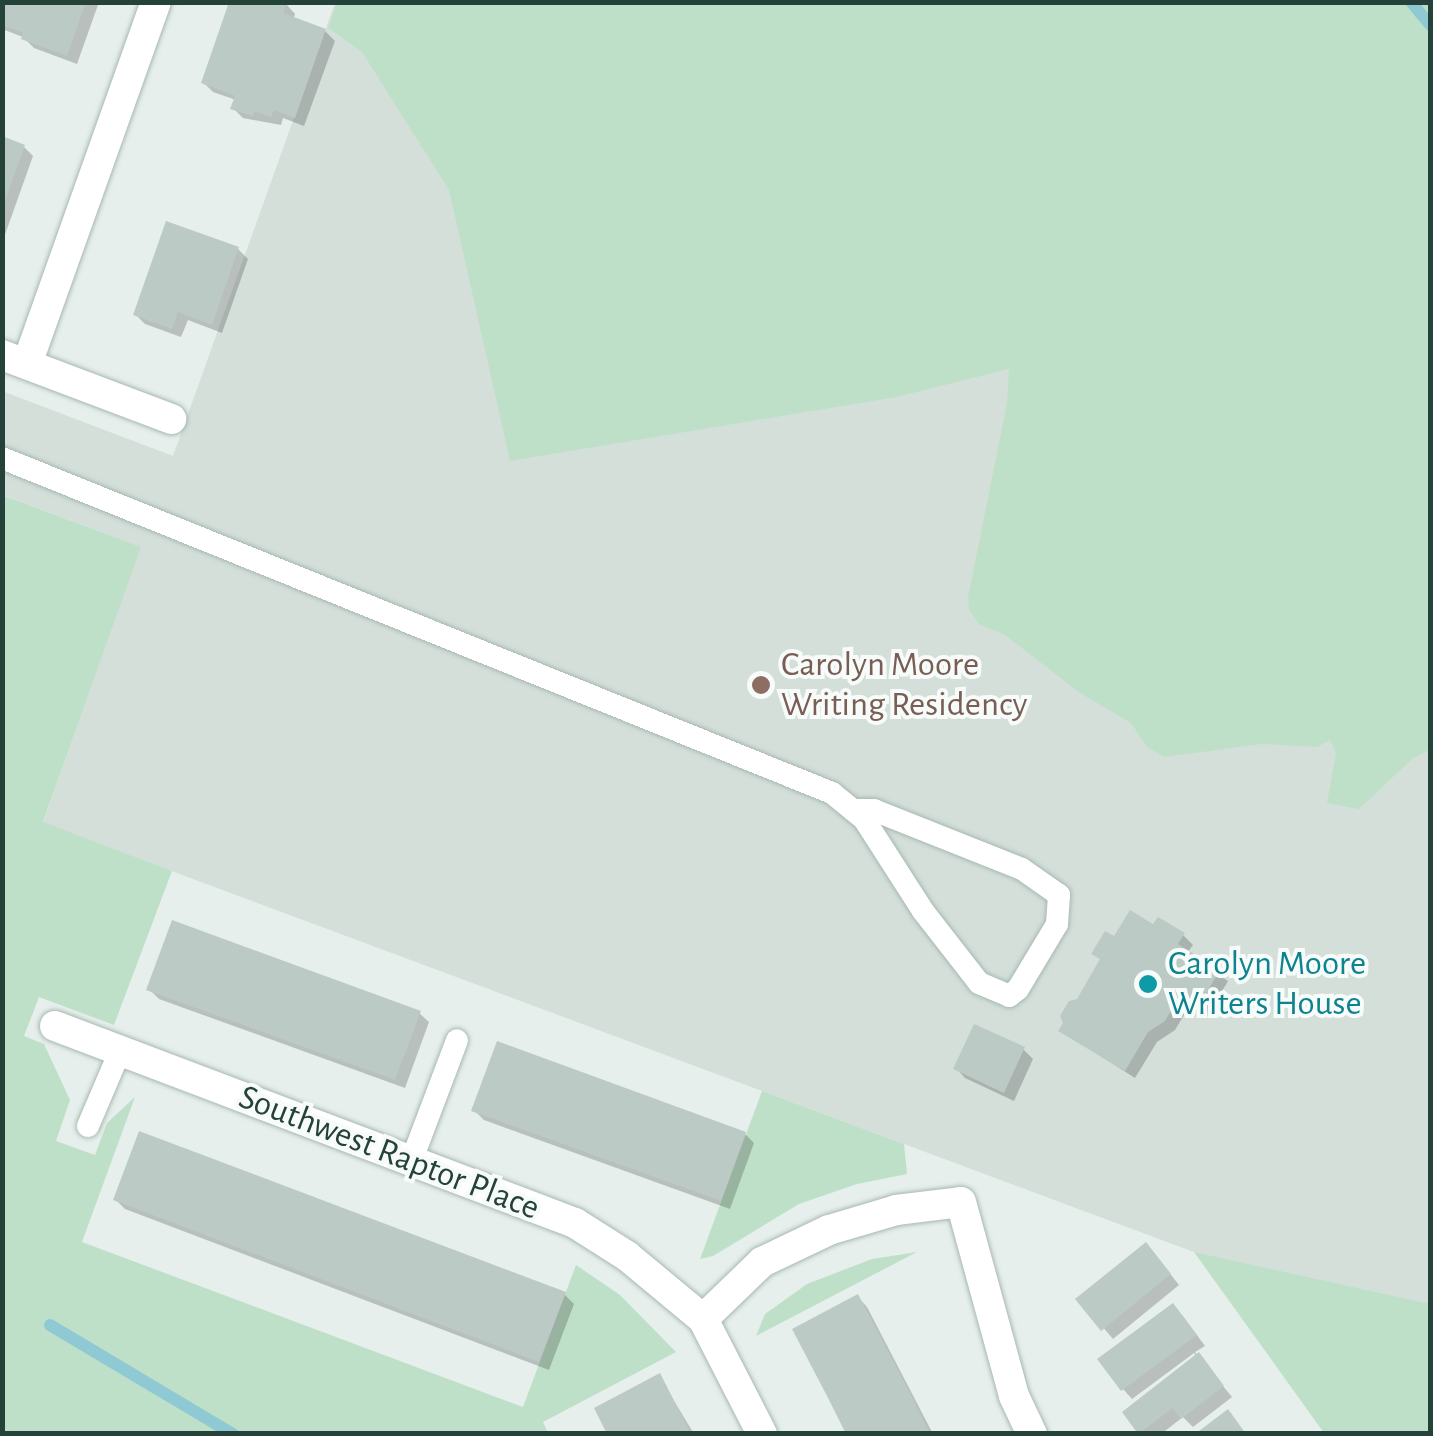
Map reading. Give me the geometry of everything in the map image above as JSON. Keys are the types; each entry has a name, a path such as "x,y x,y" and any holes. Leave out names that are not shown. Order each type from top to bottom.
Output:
{"street":[{"path":"156,2 15,360 171,419"},
{"name":"Southwest Raptor Place","path":"55,1026 575,1223 627,1256 702,1318 762,1434"},
{"path":"702,1318 762,1262 830,1230 896,1210 961,1202 1014,1396 1032,1434"}],"lane":[{"path":"2,458 832,793 864,819 923,911 980,983 1009,996 1018,990 1057,924 1058,894 1022,869 874,810 854,810"},
{"path":"411,1162 457,1040"},
{"path":"88,1126 120,1051"}],"shaded area":[{"name":"Carolyn Moore Writing Residency","path":"335,3 1430,3 1430,1340 43,823 140,547 3,495 2,391 173,456"}],"green space":[{"path":"337,3 1430,3 1430,749 1411,760 1359,809 1327,803 1336,753 1330,740 1317,747 1262,744 1164,757 1147,747 1131,723 1080,693 1005,635 979,624 969,610 968,597 1007,403 1009,369 897,397 510,461 449,190 362,52 328,28"},
{"path":"2,495 141,547 43,822 172,871 114,1025 39,997 24,1036 44,1044 70,1100 56,1141 95,1155 107,1123 135,1097 82,1242 523,1407 576,1265 620,1295 676,1352 543,1422 548,1433 3,1433"},
{"path":"762,1091 904,1144 907,1174 857,1184 799,1204 713,1256 700,1259"},
{"path":"917,1252 756,1336 765,1314 807,1284 872,1259"},
{"path":"1194,1252 1430,1304 1430,1431 1324,1433"}],"building":[{"path":"2,2 86,2 67,56 21,39 23,33 2,25"},
{"path":"229,2 287,2 283,13 326,29 295,118 274,110 271,117 230,109 235,96 201,83"},
{"path":"2,136 25,145 3,206 2,206"},
{"path":"166,221 239,247 212,325 178,312 172,329 133,315"},
{"name":"Carolyn Moore Writers House","path":"1130,910 1153,924 1158,917 1185,933 1178,944 1220,970 1196,1010 1178,999 1165,1021 1148,1032 1125,1071 1058,1031 1063,1023 1060,1016 1069,1001 1077,999 1100,959 1091,954 1105,931 1114,936"},
{"path":"172,920 421,1011 395,1080 146,990"},
{"path":"974,1024 1025,1047 1004,1093 953,1069"},
{"path":"497,1041 746,1132 721,1201 471,1111"},
{"path":"139,1131 566,1292 539,1362 113,1200"},
{"path":"1146,1242 1171,1274 1101,1331 1075,1299"},
{"path":"858,1294 930,1434 846,1434 792,1329"},
{"path":"1173,1303 1197,1335 1121,1391 1097,1359"},
{"path":"1199,1352 1224,1386 1181,1419 1173,1408 1138,1434 1122,1412"},
{"path":"660,1373 691,1434 607,1434 594,1408"},
{"path":"1228,1409 1246,1434 1195,1434"}],"waterway":[{"path":"1411,2 1430,25"},
{"path":"50,1325 233,1434"}],"place":[{"name":"Carolyn Moore Writing Residency","path":"761,685"},
{"name":"Carolyn Moore Writers House","path":"1148,984"}]}
